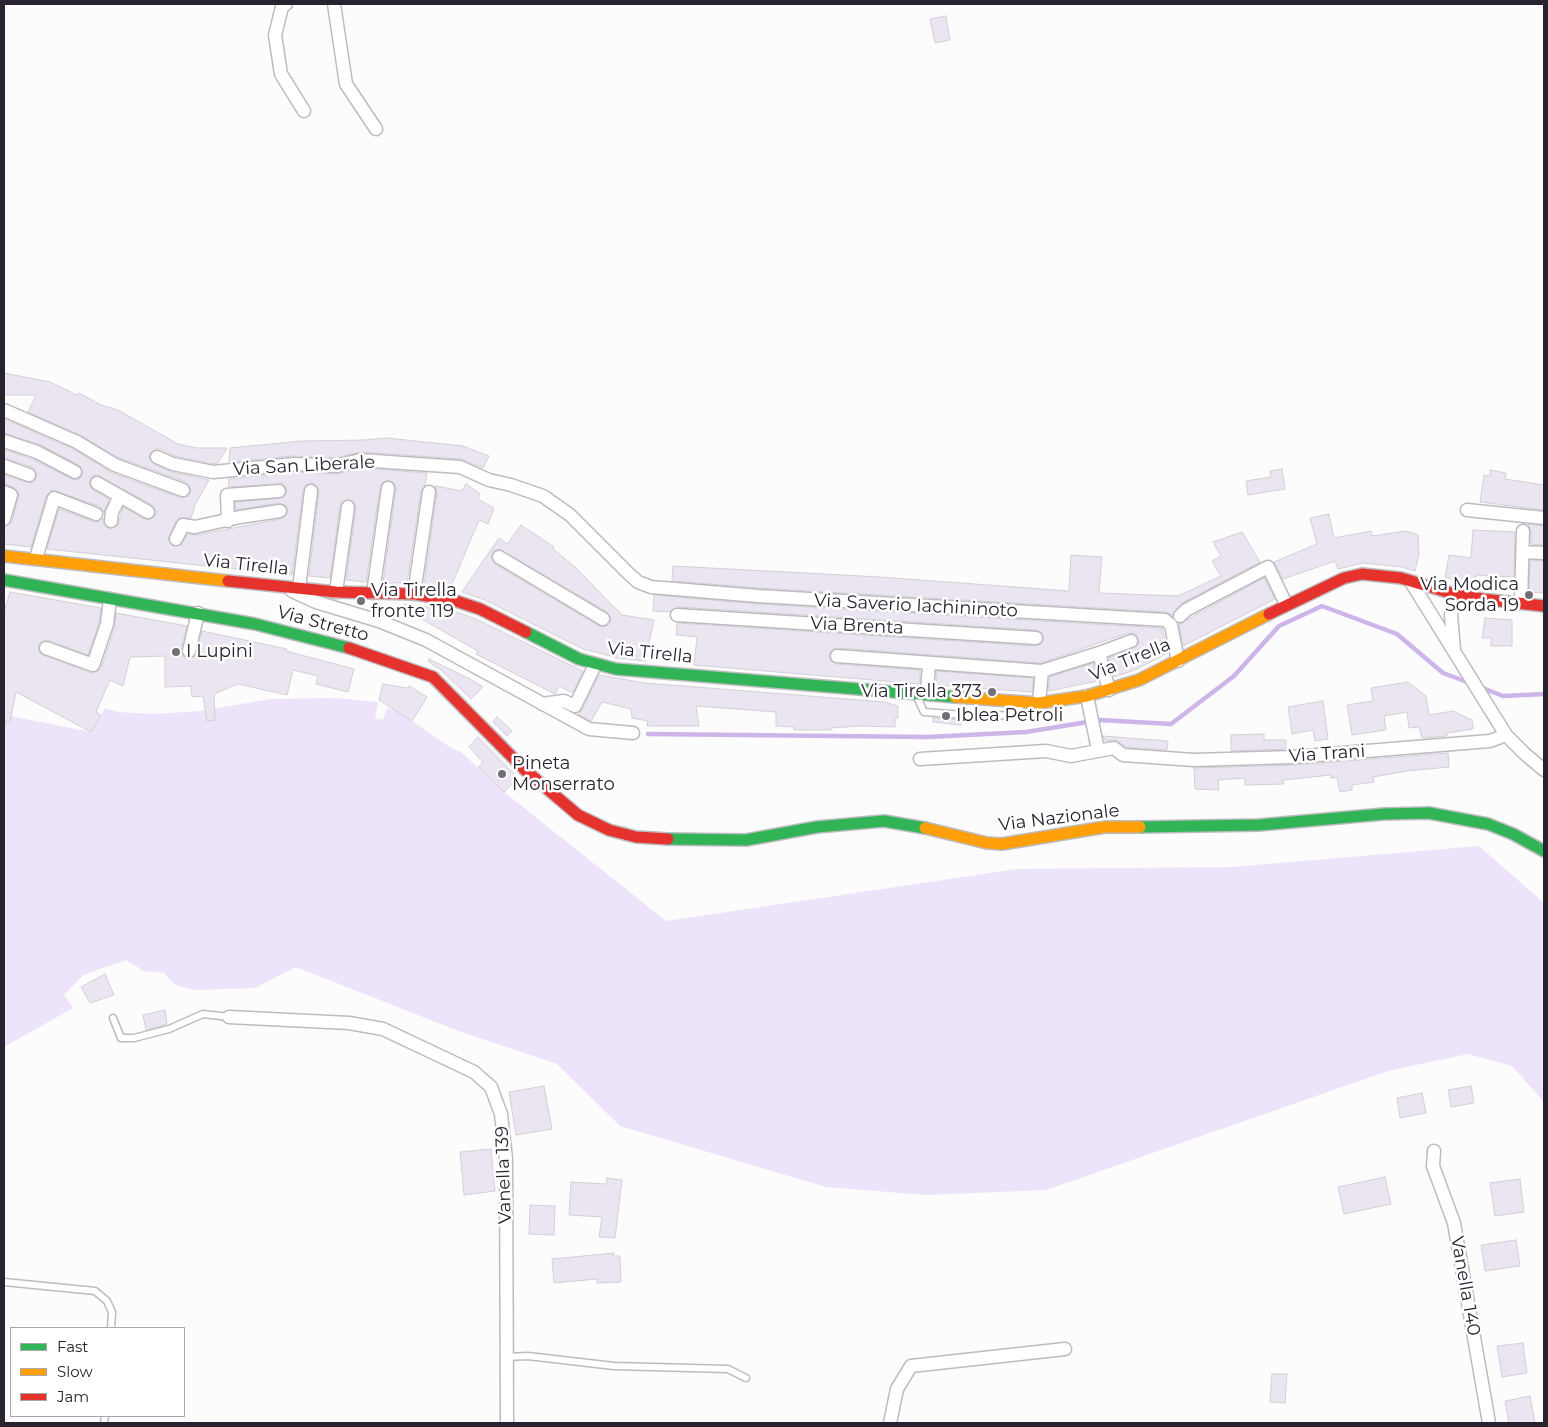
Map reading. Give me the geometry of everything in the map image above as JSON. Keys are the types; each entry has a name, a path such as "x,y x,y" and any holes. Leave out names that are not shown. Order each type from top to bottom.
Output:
{"street":[{"path":"286,4 282,7 275,35 281,74 304,111"},
{"path":"334,4 346,84 376,130"},
{"path":"4,403 22,411 20,417"},
{"path":"4,410 77,442 115,465 183,490"},
{"path":"4,440 37,452 75,472"},
{"name":"Via San Liberale","path":"157,457 173,464 213,472 294,464 336,466 360,460 460,467 489,480 543,496 570,515 628,573"},
{"path":"4,466 29,476"},
{"path":"97,483 119,498 148,512"},
{"path":"373,593 388,488"},
{"path":"228,521 227,495 279,491"},
{"path":"299,588 310,491"},
{"path":"4,492 12,495 4,518"},
{"path":"414,594 429,492"},
{"path":"36,558 54,498 96,514"},
{"path":"111,521 112,512 119,498"},
{"path":"336,592 348,506"},
{"path":"1467,510 1544,518"},
{"path":"176,539 183,525 196,528 280,512"},
{"path":"1521,603 1523,531"},
{"path":"1523,552 1544,554"},
{"path":"499,557 603,619"},
{"name":"Via Tirella","path":"4,558 36,558 283,587 336,592 414,594 453,600 480,608 579,659 595,665 654,673 921,693 1024,703 1087,696 1139,680 1286,604 1344,578 1362,574 1388,575 1454,594 1544,606"},
{"path":"1180,616 1186,610 1268,567 1286,604"},
{"name":"Via Saverio Iachininoto","path":"628,573 638,582 651,587 670,590 1165,620 1171,625 1178,661"},
{"name":"Via Stretto","path":"6,580 110,599 198,612 327,641 433,677 525,770 578,815"},
{"path":"1411,582 1506,735 1544,770"},
{"path":"283,587 316,602 379,621 426,640 589,729 633,732"},
{"path":"1454,594 1450,615 1456,657"},
{"path":"46,648 94,665 107,624 110,599"},
{"path":"189,651 198,612"},
{"name":"Via Brenta","path":"678,615 1036,638"},
{"path":"837,656 929,664 1042,670 1131,641"},
{"path":"1099,653 1110,690"},
{"path":"921,693 929,664"},
{"path":"542,704 564,701 575,706 595,665"},
{"path":"1039,702 1042,670"},
{"path":"920,759 1046,751 1071,756 1098,750 1087,696"},
{"name":"Via Trani","path":"1098,750 1114,748 1123,755 1194,760 1293,757 1490,741 1506,735"},
{"name":"Via Nazionale","path":"578,815 609,830 636,837 674,840 746,840 816,826 884,821 938,830 987,843 1002,844 1105,827 1269,825 1384,814 1429,814 1460,817 1488,824 1513,834 1544,851"},
{"name":"Vanella 139","path":"229,1017 349,1023 383,1029 474,1072 491,1087 501,1114 506,1159 507,1423"},
{"name":"Vanella 140","path":"1434,1151 1433,1166 1454,1223 1489,1423"},
{"path":"890,1423 897,1389 911,1366 1065,1349"}],"lane":[{"path":"921,693 924,712 977,716 1012,715 1024,703"},
{"path":"113,1018 121,1038 134,1038 169,1029 203,1014 229,1017"},
{"path":"4,1282 95,1291 107,1301 112,1312 111,1327"},
{"path":"506,1357 528,1356 614,1366 728,1369 746,1378"}],"shaded area":[{"path":"336,698 378,702 375,718 383,720 387,708 394,709 453,749 461,752 504,792 666,921 1017,869 1232,867 1479,846 1544,903 1544,1102 1512,1066 1468,1054 1388,1071 1046,1190 926,1195 826,1187 620,1126 557,1064 461,1032 296,967 255,988 194,990 175,985 164,973 144,971 126,960 83,975 64,995 73,1008 4,1047 4,717 11,716 91,732 105,708 118,712 154,714 200,711 271,699"}],"building":[{"path":"946,16 950,40 935,43 930,19"},
{"path":"4,373 50,382 77,395 79,393 101,405 118,410 178,444 197,448 227,448 218,463 213,464 175,456 160,449 150,453 149,458 154,464 171,472 209,480 195,505 191,518 180,518 176,521 168,539 173,546 181,545 188,534 197,535 281,519 287,514 287,506 279,503 236,510 235,502 283,498 287,491 283,484 228,487 229,479 294,472 336,474 361,468 427,473 425,485 421,491 407,583 383,583 396,489 393,482 389,480 382,483 380,487 366,582 346,580 356,508 353,501 349,499 342,502 340,506 330,578 309,576 319,492 316,485 312,483 305,486 303,490 292,575 47,549 59,509 94,522 98,522 103,518 104,525 111,529 118,525 123,507 144,519 149,520 155,516 156,511 152,505 97,475 92,476 89,484 93,490 109,499 104,512 99,506 52,490 46,496 31,547 4,544 4,527 12,522 19,494 15,488 4,484 4,475 30,483 35,481 37,474 32,467 4,458 4,449 34,460 72,479 80,479 83,472 79,465 41,445 4,433 4,419 73,449 112,473 181,498 189,496 191,489 186,482 119,458 80,435 28,412 36,395 4,395"},
{"path":"387,438 463,446 489,456 483,468 461,459 361,452 335,458 293,456 229,462 230,448 301,441"},
{"path":"1282,469 1285,489 1248,495 1246,481 1271,477 1270,471"},
{"path":"1490,470 1506,473 1505,479 1544,485 1544,510 1480,502 1484,475 1490,476"},
{"path":"466,484 480,494 478,499 494,508 488,524 479,520 450,589 424,585 437,493 435,486 462,491"},
{"path":"1329,514 1334,538 1371,531 1372,536 1406,531 1418,535 1419,554 1415,571 1402,567 1363,563 1338,569 1335,561 1283,579 1274,562 1317,544 1310,518"},
{"path":"1528,524 1544,526 1544,545 1531,544 1531,531"},
{"path":"521,525 554,547 553,549 574,566 622,615 654,620 645,661 618,658 583,649 485,600 462,592 499,538 507,544","holes":["499,549 607,612 611,619 610,624 603,627 599,626 495,564 491,556 492,552"]},
{"path":"1473,530 1515,532 1514,577 1476,575 1474,585 1445,577 1449,555 1471,558"},
{"path":"1242,532 1260,562 1182,603 1172,615 1165,612 759,588 672,581 673,566 880,577 1069,591 1071,555 1102,557 1099,593 1178,596 1221,576 1212,561 1221,556 1213,542"},
{"path":"1530,560 1544,561 1544,593 1529,592"},
{"path":"1264,578 1275,599 1183,646 1179,624"},
{"path":"10,592 101,608 99,622 88,655 48,640 41,642 38,646 40,653 43,655 91,673 101,668 115,627 116,613 187,626 181,650 183,657 187,659 195,656 202,631 287,649 286,651 354,669 348,692 316,684 318,676 293,670 287,695 238,684 214,694 215,720 207,721 203,696 192,697 191,686 165,687 165,656 130,657 123,686 110,680 96,712 101,715 91,732 16,692 10,722 4,722 4,612"},
{"path":"654,595 758,604 1162,628 1168,653 1135,670 1114,677 1109,658 1137,646 1139,642 1136,634 1128,633 1041,663 838,648 833,649 829,655 830,660 836,664 920,670 920,684 694,665 697,637 676,635 677,623 1035,646 1042,643 1044,638 1041,632 1037,630 678,607 670,612 653,611"},
{"path":"404,604 441,609 440,611 447,615 450,610 476,619 583,671 573,693 559,686 555,694 476,654 478,651 404,609"},
{"path":"1485,618 1512,620 1512,646 1491,646 1491,638 1482,638"},
{"path":"429,659 483,687 471,699 440,669 428,661"},
{"path":"1093,663 1098,681 1048,691 1050,677"},
{"path":"937,671 1033,678 1032,692 936,685"},
{"path":"599,675 645,683 885,702 898,706 898,718 895,718 895,727 859,726 831,728 831,730 794,730 794,727 776,726 776,712 696,706 699,726 647,726 648,721 632,718 631,709 602,702 591,721 578,714 582,710"},
{"path":"1408,682 1426,696 1429,715 1453,711 1472,720 1473,729 1447,733 1447,736 1422,738 1419,727 1409,728 1407,712 1384,716 1386,730 1352,735 1347,705 1373,701 1371,688"},
{"path":"383,684 407,688 409,686 427,697 412,721 379,700"},
{"path":"1323,701 1328,739 1315,741 1313,730 1292,734 1288,707"},
{"path":"497,717 512,731 507,736 493,722"},
{"path":"933,718 961,720 961,725 933,722"},
{"path":"1264,734 1264,740 1286,740 1286,749 1231,751 1231,735"},
{"path":"1103,736 1168,741 1167,750 1126,747 1116,740 1105,741"},
{"path":"478,737 518,778 504,792 478,767 483,762 469,747"},
{"path":"1448,753 1449,767 1407,771 1373,777 1374,782 1352,785 1352,790 1340,792 1337,777 1331,778 1331,775 1283,780 1284,784 1245,785 1245,778 1218,780 1219,790 1195,789 1194,768 1293,765"},
{"path":"105,974 114,995 90,1003 81,987"},
{"path":"165,1010 167,1024 146,1030 143,1015"},
{"path":"544,1086 552,1129 516,1135 509,1092"},
{"path":"1471,1086 1474,1103 1451,1107 1448,1090"},
{"path":"1422,1093 1426,1113 1400,1118 1397,1098"},
{"path":"491,1149 495,1191 464,1195 460,1152"},
{"path":"1385,1177 1391,1204 1344,1214 1338,1187"},
{"path":"607,1178 622,1180 615,1238 599,1237 602,1217 569,1215 571,1182 606,1184"},
{"path":"1520,1179 1524,1212 1495,1216 1490,1183"},
{"path":"530,1205 555,1206 554,1235 529,1234"},
{"path":"1516,1240 1520,1266 1485,1271 1481,1245"},
{"path":"614,1253 613,1256 620,1256 621,1282 597,1283 597,1279 554,1283 552,1259"},
{"path":"1523,1343 1527,1373 1502,1377 1497,1346"},
{"path":"1272,1374 1287,1374 1285,1403 1270,1402"},
{"path":"1530,1396 1535,1423 1509,1423 1505,1401"}],"waterway":[{"path":"648,734 928,737 1026,732 1100,720 1171,724 1234,676 1279,626 1322,606 1397,634 1443,673 1470,683"},
{"path":"1480,687 1503,696 1544,694"}],"traffic: fast":[{"path":"4,580 255,624 349,648"},
{"path":"526,632 579,659 616,669 955,697"},
{"path":"1140,827 1259,825 1384,814 1429,813 1488,824 1513,834 1544,851"},
{"path":"668,839 746,840 817,827 884,821 925,828"}],"traffic: slow":[{"path":"4,556 228,581"},
{"path":"955,697 1039,703 1087,696 1139,680 1269,614"},
{"path":"925,828 987,843 1002,844 1105,827 1140,827"}],"traffic: jam":[{"path":"1269,614 1344,578 1362,574 1401,578 1454,594 1482,599 1544,606"},
{"path":"228,581 336,592 414,594 453,600 480,609 526,632"},
{"path":"349,648 433,677 525,770 578,815 609,830 636,837 668,839"}],"place":[{"name":"Via Modica Sorda 19","path":"1529,595"},
{"name":"Via Tirella fronte 119","path":"361,601"},
{"name":"I Lupini","path":"176,652"},
{"name":"Via Tirella 373","path":"992,692"},
{"name":"Iblea Petroli","path":"946,716"},
{"name":"Pineta Monserrato","path":"502,774"}]}
